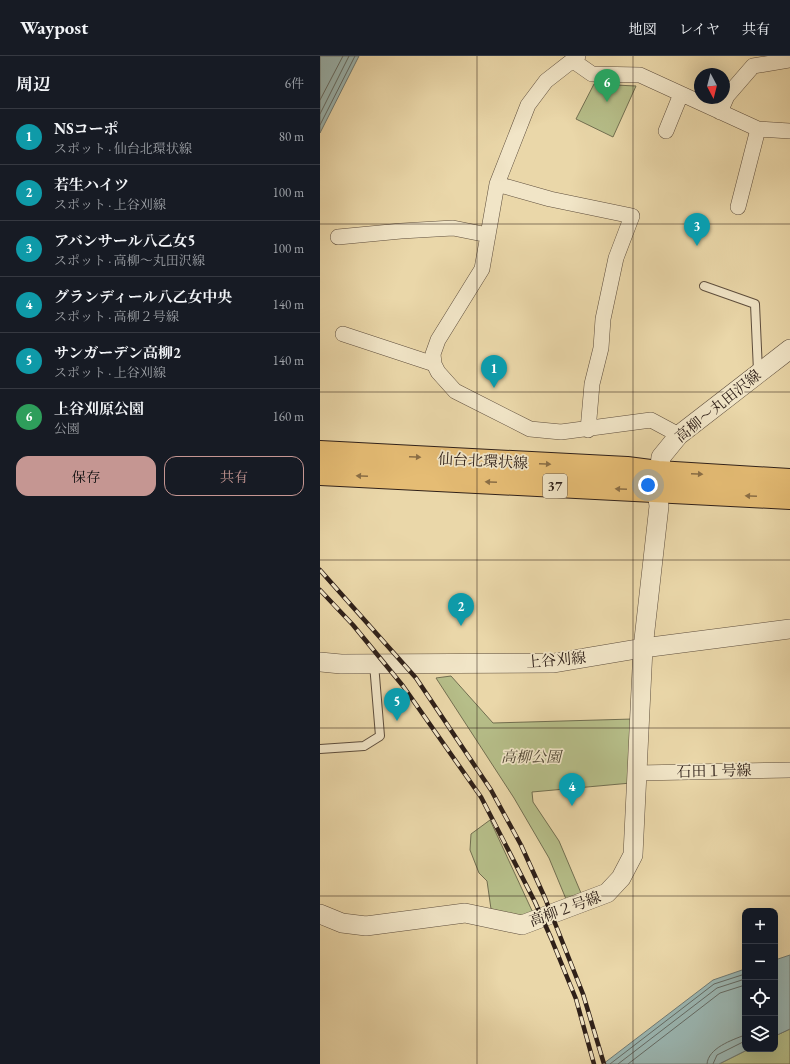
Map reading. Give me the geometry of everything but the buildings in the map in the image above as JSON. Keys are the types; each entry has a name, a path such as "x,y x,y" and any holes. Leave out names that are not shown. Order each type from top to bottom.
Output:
{"main road":[{"name":"仙台北環状線","path":"320,452 627,468 657,481 790,498"},
{"name":"仙台北環状線","path":"320,474 657,481 790,480"}],"street":[{"path":"679,435 651,420 588,430 561,432 530,429 455,392 438,372 434,364 433,354 438,340 482,269 497,184 528,105 546,81 575,58 592,74 640,75 758,129 790,131"},
{"path":"720,112 727,96 753,66 790,60"},
{"path":"666,131 681,94"},
{"path":"738,207 758,129"},
{"path":"497,184 550,199 632,216 616,258 604,319 601,348 592,384 588,430"},
{"path":"338,237 453,228 488,235"},
{"path":"343,334 434,364"},
{"name":"高柳～丸田沢線","path":"657,481 661,457 679,435 790,349"},
{"name":"高柳２号線","path":"320,914 342,923 366,926 465,913 522,924 607,893 621,878 633,855 643,648 659,506 657,481"},
{"name":"上谷刈線","path":"320,662 554,663 643,648 790,629"},
{"name":"石田１号線","path":"638,773 790,770"}],"lane":[{"path":"704,286 755,304 758,374"},
{"path":"320,749 364,746 380,736 374,663"}],"green space":[{"path":"594,84 636,86 613,137 576,119"},
{"name":"高柳公園","path":"451,676 493,723 633,719 631,783 532,792 533,802 559,841 581,893 566,899 549,858 514,798 436,678"},
{"path":"490,820 534,915 523,917 491,909 487,881 479,873 470,850 471,834"},
{"path":"790,1029 790,1064 719,1064 743,1052 778,1052 778,1035"}],"water":[{"path":"320,56 359,56 320,133"},
{"path":"790,955 790,1029 778,1035 778,980 778,959"},
{"path":"742,970 743,1052 719,1064 603,1064 713,980"}],"railway":[{"path":"320,570 416,678 491,790 521,845 545,898 583,994 604,1064"},
{"path":"320,590 353,625 403,686 481,797 535,902 551,938 576,999 594,1064"}],"place":[{"name":"上谷刈原公園","path":"607,102"},
{"name":"アバンサール八乙女5","path":"697,246"},
{"name":"NSコーポ","path":"494,388"},
{"name":"若生ハイツ","path":"461,626"},
{"name":"サンガーデン高柳2","path":"397,721"},
{"name":"グランディール八乙女中央","path":"572,806"}]}
